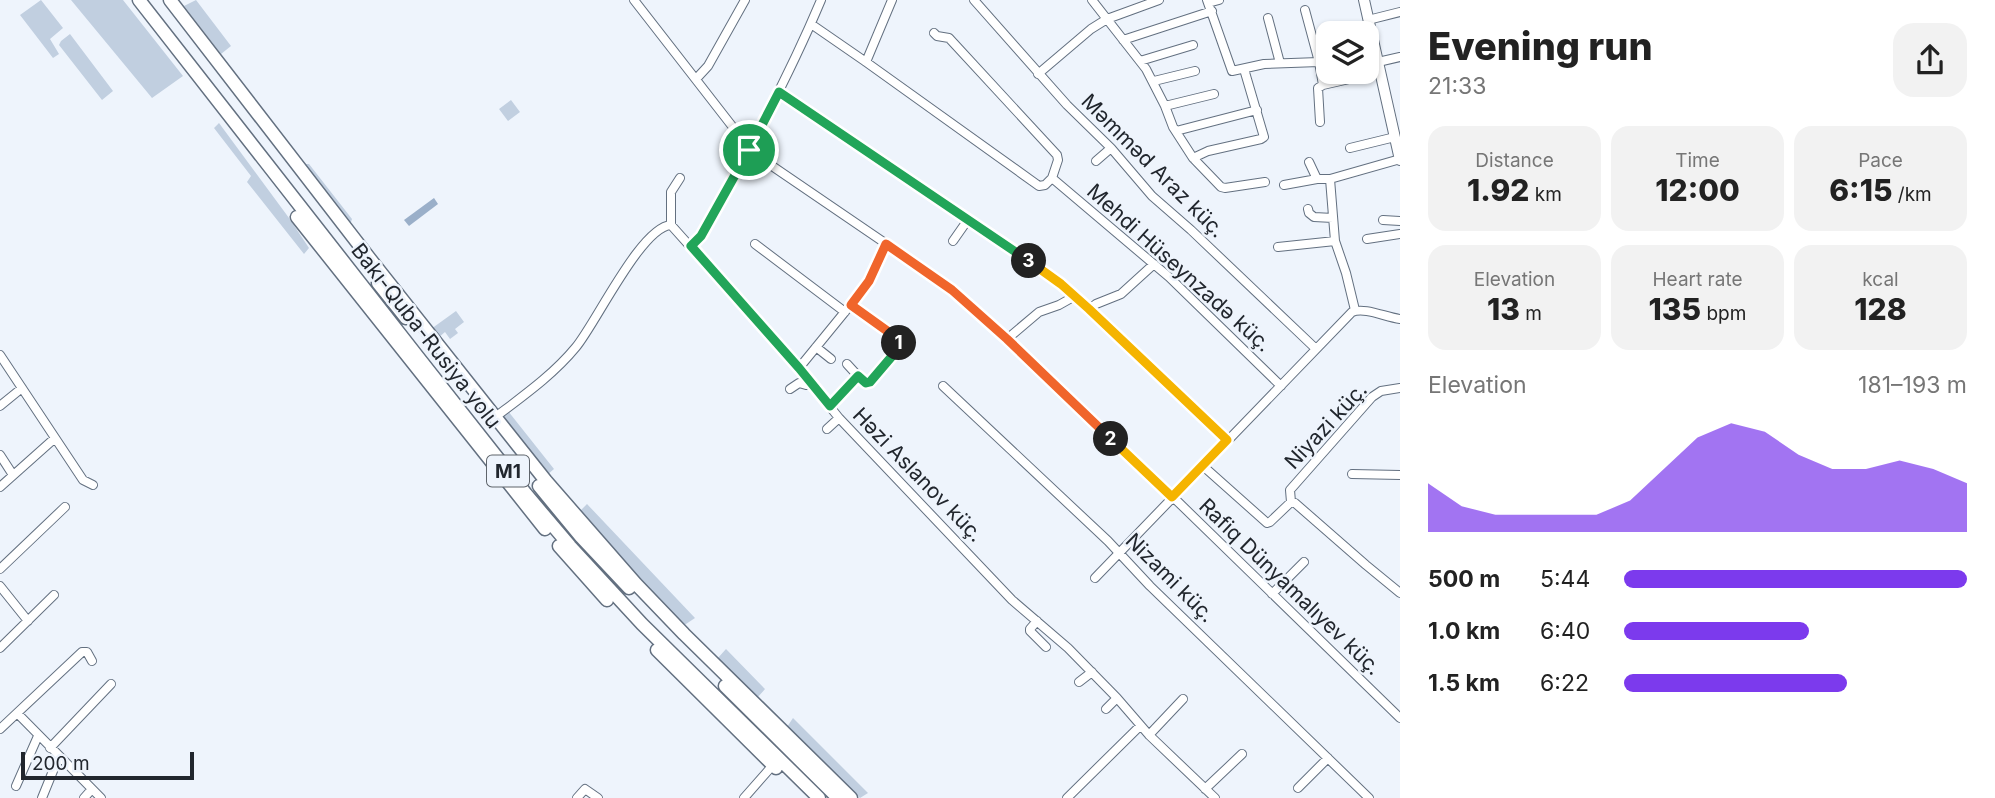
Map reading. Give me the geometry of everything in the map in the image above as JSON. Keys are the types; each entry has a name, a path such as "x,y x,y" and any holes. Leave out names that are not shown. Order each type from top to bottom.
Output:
{"highway":[{"name":"Bakı-Quba-Rusiya yolu","path":"138,0 526,494 570,546 642,624 819,798"},
{"name":"Bakı-Quba-Rusiya yolu","path":"160,0 391,300 581,537 650,611 838,798"},
{"path":"170,0 494,418 546,481 636,584 709,660 851,798"},
{"path":"228,116 256,162 322,251 518,498 605,597 807,798"}],"main road":[{"path":"1364,0 1368,20"},
{"path":"1379,67 1396,124 1395,137 1400,160"}],"street":[{"name":"Rafiq Dünyamalıyev küç.","path":"634,0 749,150 952,290 1007,339 1400,718"},
{"path":"696,79 708,66 745,0"},
{"path":"691,246 701,236 749,150 821,0"},
{"path":"866,62 892,0"},
{"name":"Məmməd Araz küç.","path":"974,0 1067,106 1111,148 1165,209 1315,348"},
{"path":"1092,0 1154,81 1176,131 1193,158 1221,187 1265,182"},
{"path":"1038,74 1091,29 1107,19 1159,0"},
{"path":"1123,40 1219,0"},
{"path":"1209,5 1230,70 1280,63 1316,62"},
{"path":"1305,10 1316,51"},
{"path":"1368,20 1400,12"},
{"path":"1268,18 1280,63"},
{"path":"811,24 1039,186 1045,185 1052,178 1057,155 949,38 934,33"},
{"path":"1140,61 1193,45"},
{"path":"1379,67 1400,57"},
{"path":"1193,158 1208,151 1264,137 1244,69"},
{"path":"1154,81 1195,71"},
{"path":"1320,122 1318,88 1326,84"},
{"path":"779,92 1044,271 1075,296 1227,440"},
{"path":"1165,106 1213,94"},
{"path":"1176,131 1257,110"},
{"path":"1350,148 1395,137"},
{"path":"1096,160 1111,148"},
{"path":"1284,185 1329,179 1400,160"},
{"path":"1309,162 1317,179"},
{"path":"494,418 561,364 589,331 635,257 654,233 663,226 671,225 671,192 680,178"},
{"name":"Mehdi Hüseynzadə küç.","path":"1052,178 1154,264 1281,386"},
{"path":"1329,179 1335,241 1355,310"},
{"path":"1308,209 1309,214 1314,217 1333,218"},
{"path":"1383,220 1400,221"},
{"path":"953,241 967,221"},
{"name":"Həzi Aslanov küç.","path":"671,225 799,368 839,418 995,582 1092,672 1140,726 1215,798"},
{"path":"1367,239 1400,234"},
{"path":"1278,247 1335,241"},
{"path":"755,244 897,338 900,344 870,382 866,383 847,365"},
{"path":"799,368 869,281 886,244"},
{"path":"1089,309 1121,294 1154,264"},
{"path":"1007,339 1039,312 1075,296"},
{"path":"1095,578 1315,348 1355,310"},
{"path":"1355,310 1400,319"},
{"path":"816,347 831,359"},
{"path":"0,355 83,480 93,485"},
{"path":"830,406 858,376"},
{"path":"790,389 799,383 812,383"},
{"name":"Nizami küç.","path":"943,386 1120,553 1150,586 1369,798"},
{"path":"0,406 22,388"},
{"name":"Niyazi küç.","path":"1291,502 1290,490 1373,397 1381,391 1400,388"},
{"path":"827,429 839,418"},
{"path":"1,483 55,438"},
{"path":"0,455 13,475"},
{"name":"Niyazi küç.","path":"1203,466 1267,523 1291,502"},
{"path":"1352,474 1400,475"},
{"name":"Niyazi küç.","path":"1291,502 1298,505 1400,593"},
{"path":"0,569 65,507"},
{"path":"1272,594 1304,562"},
{"path":"0,586 28,621"},
{"path":"0,648 54,595"},
{"path":"1037,621 1030,631 1046,648"},
{"path":"0,729 82,652 87,652 92,662"},
{"path":"1079,681 1092,672"},
{"path":"50,748 111,684"},
{"path":"1105,709 1117,698"},
{"path":"1149,735 1183,699"},
{"path":"17,713 101,798"},
{"path":"1067,798 1140,726"},
{"path":"16,786 38,736"},
{"path":"1205,789 1242,754"},
{"path":"42,798 60,758"},
{"path":"1298,788 1328,758"},
{"path":"744,798 773,765"},
{"path":"84,798 92,789"},
{"path":"577,798 585,789 598,798"}],"shaded area":[{"path":"41,0 63,28 50,39 59,54 53,58 20,15"},
{"path":"71,0 123,0 183,76 152,98"},
{"path":"196,0 231,46 221,54 184,6"},
{"path":"70,34 113,91 102,100 59,45"},
{"path":"511,100 520,112 508,121 499,109"},
{"path":"219,123 309,248 304,254 247,182 251,176 214,128"},
{"path":"302,164 309,164 352,219 350,225"},
{"path":"434,198 438,204 409,226 404,220"},
{"path":"456,311 464,322 455,329 458,333 450,339 445,332 438,338 431,329"},
{"path":"508,411 554,469 547,475 500,418"},
{"path":"587,504 695,618 683,626 578,513"},
{"path":"726,649 765,689 757,698 717,659"},
{"path":"793,718 868,793 860,798 787,727"}],"route":[{"path":"779,92 1061,284 1227,440 1172,497 970,305 886,244 869,281 851,305 897,338 900,344 870,382 866,383 858,376 830,406 691,246 701,236 749,150 779,92"}]}
